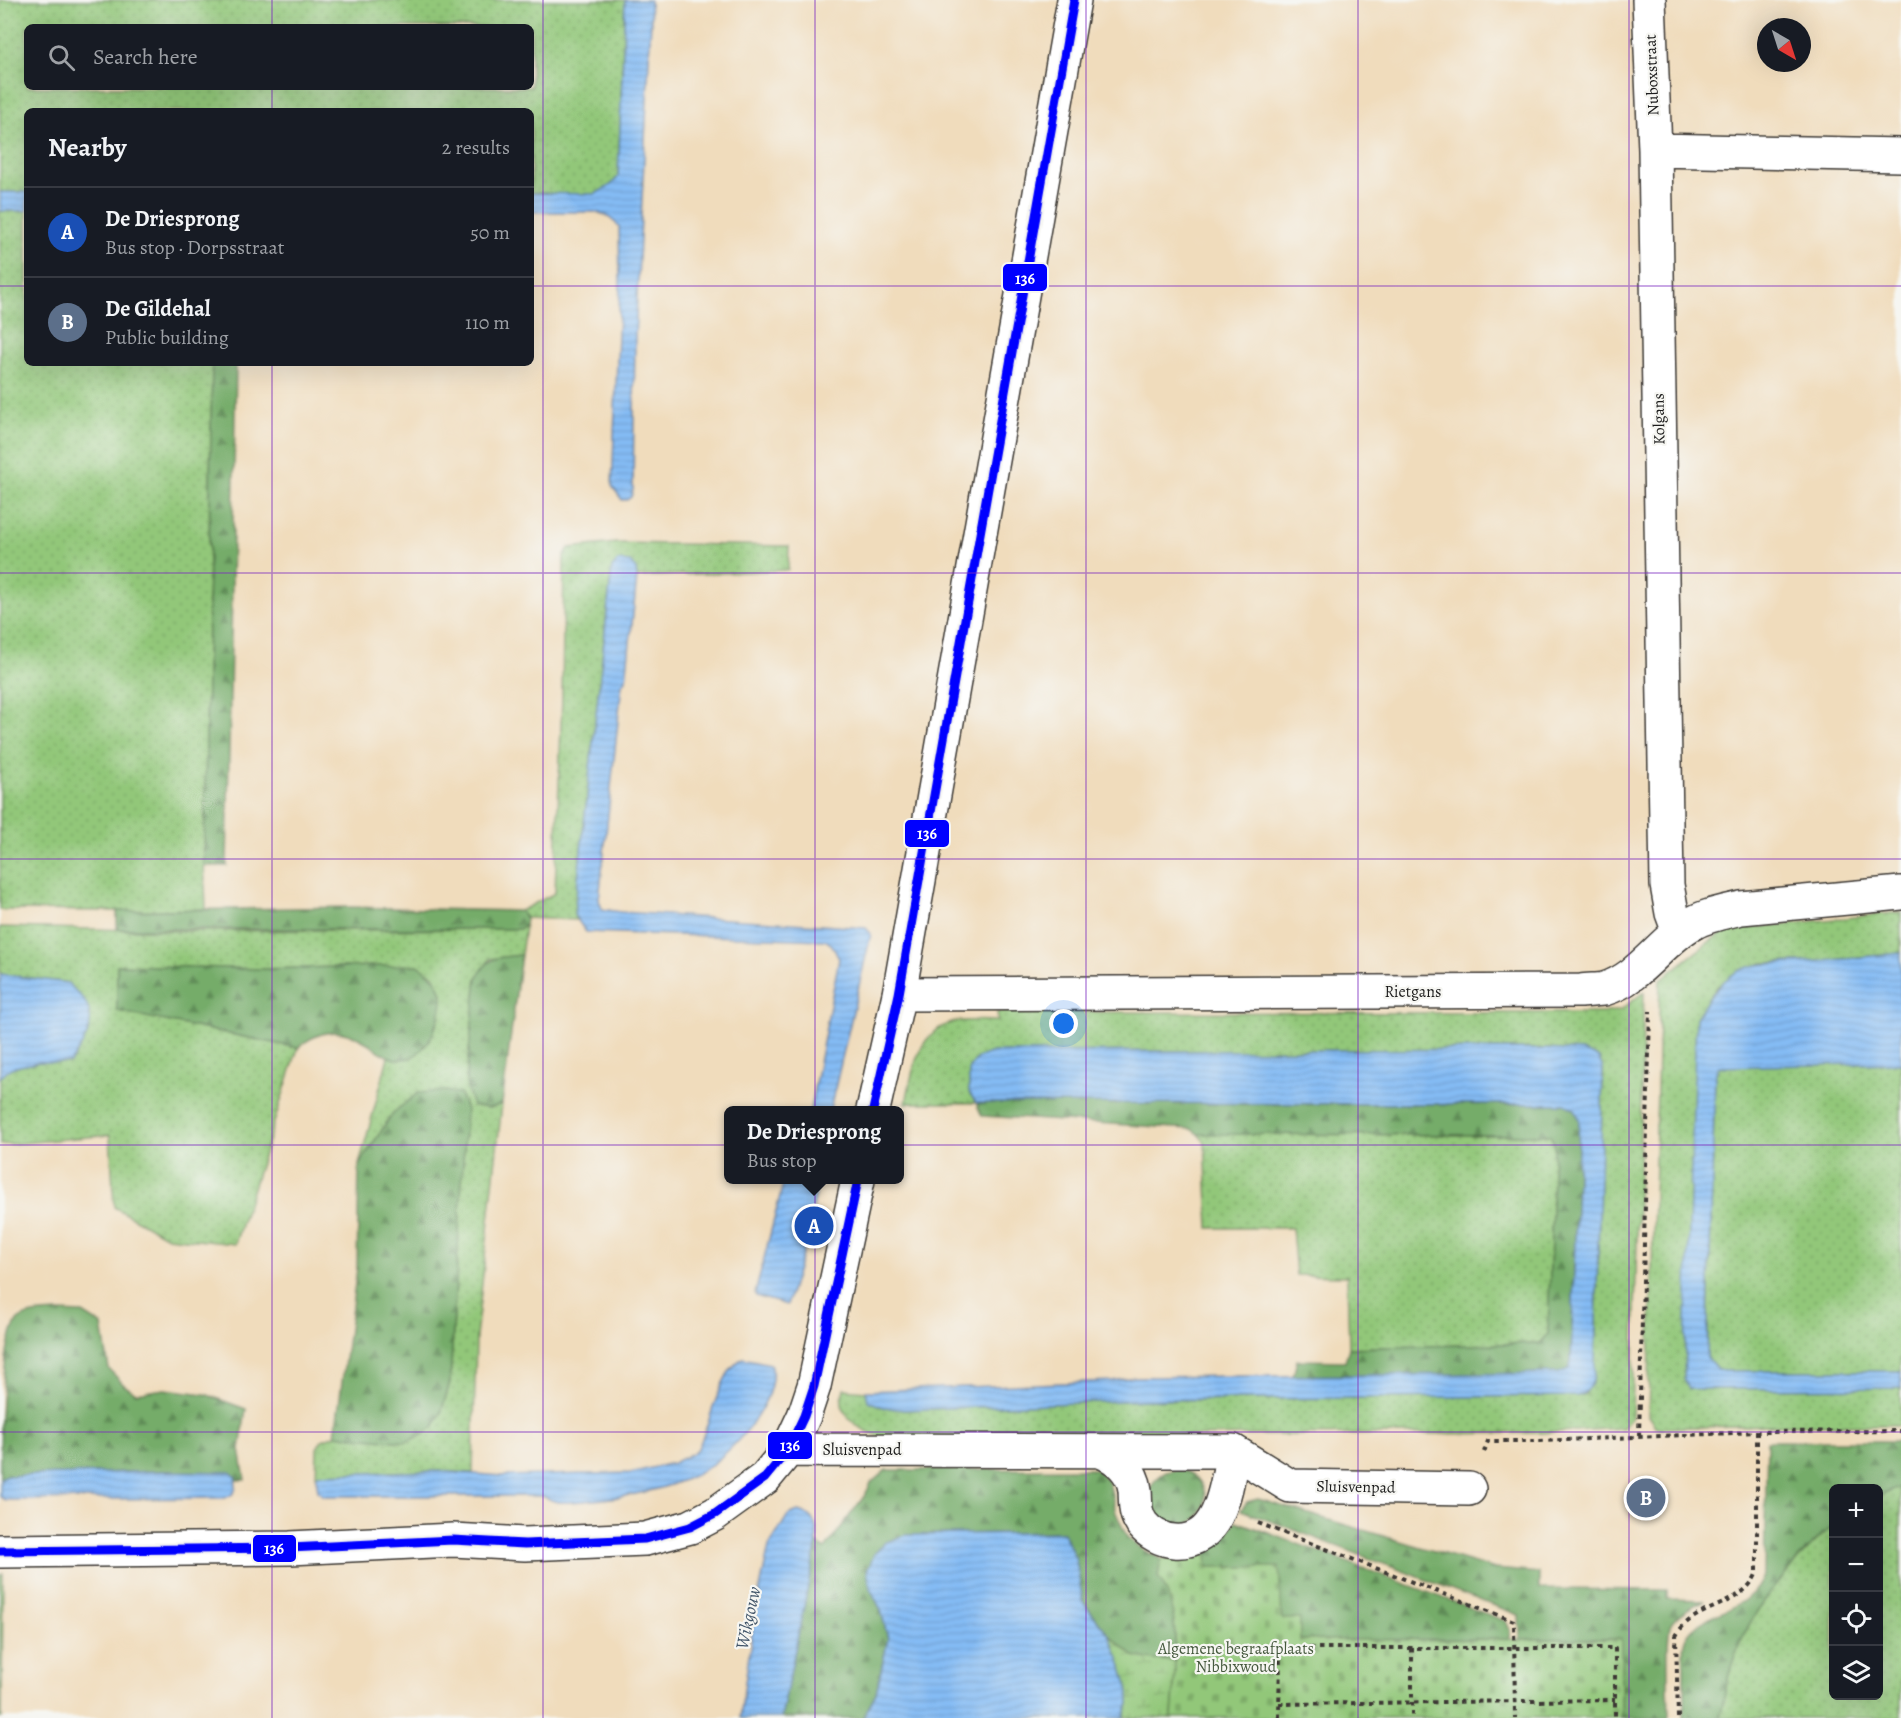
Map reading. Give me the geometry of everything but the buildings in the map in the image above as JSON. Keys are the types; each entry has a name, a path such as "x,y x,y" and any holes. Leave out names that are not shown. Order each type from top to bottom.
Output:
{"street":[{"path":"874,1106 899,994 1074,0"},
{"name":"Nuboxstraat","path":"1649,0 1655,150"},
{"path":"1655,150 1901,156"},
{"name":"Kolgans","path":"1655,150 1667,885 1672,913 1679,932"},
{"name":"Rietgans","path":"899,994 1581,991 1604,988 1621,981 1693,922 1716,914 1741,908 1901,893"},
{"path":"0,1551 290,1548 453,1540 525,1544 645,1539 690,1527 716,1514 765,1478 788,1450 804,1416 814,1386 857,1184"},
{"name":"Sluisvenpad","path":"788,1450 1233,1451 1290,1486 1469,1489"},
{"path":"1100,1451 1109,1454 1124,1466 1135,1488 1134,1506 1144,1527 1162,1539 1185,1541 1205,1531 1220,1508 1233,1451"}],"path":[{"path":"1639,1436 1650,987 1643,965"},
{"path":"1469,1489 1488,1441 1757,1432 1901,1431"},
{"path":"1678,1718 1676,1636 1681,1626 1696,1616 1739,1596 1753,1581 1757,1572 1757,1432"},
{"path":"1220,1508 1514,1621 1515,1718"},
{"path":"1279,1718 1280,1648 1615,1648 1615,1718"},
{"path":"1412,1648 1412,1718"},
{"path":"1279,1704 1615,1700"}],"green space":[{"path":"0,0 625,0 618,177 611,185 595,195 534,193 534,108 24,108 24,192 0,192"},
{"path":"0,211 24,211 24,366 212,366 204,859 206,909 0,910"},
{"path":"212,366 236,366 227,866 204,866"},
{"path":"616,543 789,546 788,570 637,577 636,569 612,567 574,915 576,920 526,918 520,911 555,893 564,556 569,548"},
{"path":"348,907 520,911 526,918 525,926 519,929 117,929 117,911"},
{"path":"1901,912 1901,953 1822,961 1762,963 1717,986 1696,1018 1689,1389 1901,1388 1901,1425 1662,1428 1655,1426 1648,1416 1660,980 1717,936 1730,930"},
{"path":"525,926 521,955 490,959 477,978 466,1079 468,1092 489,1108 502,1104 476,1337 473,1473 439,1471 319,1474 316,1478 317,1448 322,1440 335,1435 406,1442 434,1426 441,1413 450,1382 466,1110 460,1094 393,1113 359,1165 388,1057 401,1059 442,994 434,976 418,965 261,969 117,965 117,1011 298,1048 235,1244 167,1237 114,1207 110,1135 0,1145 0,1078 10,1068 39,1062 70,1062 68,983 0,974 0,927 184,931 519,929"},
{"path":"521,955 502,1104 489,1108 473,1106 466,1079 477,978 490,961"},
{"path":"117,965 261,969 418,965 438,984 442,1001 433,1034 427,1044 410,1058 399,1059 387,1056 364,1041 338,1032 313,1037 298,1048 117,1011"},
{"path":"1644,992 1632,1417 1623,1428 1539,1433 886,1438 860,1427 847,1415 842,1399 844,1389 866,1391 869,1401 883,1407 904,1410 1147,1400 1577,1396 1585,1394 1593,1381 1595,1360 1603,1069 1599,1058 1581,1051 1543,1049 992,1052 969,1092 976,1103 906,1103 914,1067 923,1045 930,1036 939,1028 951,1023 998,1021 997,1012 1602,1013 1620,1010"},
{"path":"1901,1063 1901,1371 1724,1371 1717,1369 1707,1357 1715,1076 1718,1066"},
{"path":"446,1091 460,1094 466,1110 450,1382 441,1413 434,1426 423,1435 406,1442 335,1435 357,1268 359,1165 393,1113 418,1093"},
{"path":"976,1103 1565,1104 1575,1109 1579,1119 1569,1369 1559,1373 1293,1377 1297,1360 1345,1361 1349,1348 1541,1343 1548,1334 1554,1143 1550,1135 1198,1134 1191,1129 982,1116"},
{"path":"1198,1134 1550,1135 1554,1142 1548,1335 1540,1343 1349,1348 1347,1276 1296,1275 1292,1228 1209,1228 1205,1142"},
{"path":"37,1313 83,1313 102,1325 109,1369 125,1386 136,1393 165,1389 205,1394 246,1409 240,1449 245,1480 236,1480 235,1476 163,1471 5,1476 0,1479 2,1395 12,1332 22,1317"},
{"path":"1767,1441 1901,1441 1901,1487 1883,1494 1883,1484 1829,1484 1829,1529 1787,1571 1749,1624 1730,1670 1720,1718 1684,1718 1683,1649 1689,1632 1698,1624 1747,1598 1757,1588 1764,1573"},
{"path":"1096,1469 1109,1482 1116,1513 1127,1537 1145,1551 1161,1559 1158,1577 1172,1606 1176,1661 1133,1656 1109,1635 1083,1601 1076,1560 1063,1532 907,1535 884,1543 871,1590 881,1610 888,1639 876,1693 863,1718 781,1718 817,1543 825,1549 865,1495 871,1483 886,1470"},
{"path":"1177,1470 1188,1472 1197,1478 1203,1487 1205,1498 1203,1509 1197,1518 1188,1524 1177,1526 1166,1524 1157,1518 1151,1509 1149,1498 1151,1487 1157,1478 1166,1472"},
{"path":"1901,1487 1901,1718 1720,1718 1730,1670 1749,1624 1787,1572 1829,1529 1829,1700 1883,1700 1883,1494"},
{"path":"1258,1499 1495,1569 1539,1573 1539,1589 1667,1590 1667,1599 1705,1600 1682,1613 1674,1620 1669,1630 1669,1718 1621,1718 1620,1639 1520,1639 1519,1615 1241,1510 1247,1502"},
{"path":"1236,1521 1506,1621 1510,1630 1509,1639 1300,1640 1231,1567 1207,1568 1207,1551 1220,1542"},
{"name":"Algemene begraafplaats Nibbixwoud","path":"1207,1551 1208,1567 1279,1567 1282,1619 1300,1619 1300,1640 1621,1639 1621,1718 1172,1718 1176,1644 1171,1607 1158,1577 1161,1559 1194,1557"},
{"path":"3,1574 2,1718 0,1718 0,1575"},
{"path":"1109,1635 1133,1656 1176,1661 1172,1718 1123,1718 1129,1704"}],"water":[{"path":"625,0 650,0 651,21 635,338 633,490 631,497 627,500 622,500 612,486 620,286 619,226 606,215 595,212 534,212 534,193 595,194 611,185 618,177"},
{"path":"0,192 24,192 24,211 0,211"},
{"path":"618,561 630,562 636,569 637,577 626,680 622,684 599,900 602,909 866,928 871,934 831,1106 811,1106 839,959 832,945 825,940 586,932 574,915 612,567"},
{"path":"1901,953 1901,1063 1718,1067 1715,1076 1707,1357 1717,1369 1724,1371 1901,1371 1901,1388 1689,1389 1684,1379 1696,1018 1723,982 1749,967"},
{"path":"0,974 68,983 83,999 90,1013 89,1028 87,1036 70,1063 39,1062 11,1068 0,1078"},
{"path":"1543,1049 1581,1051 1599,1058 1603,1069 1595,1366 1590,1387 1583,1394 1577,1396 1147,1400 904,1410 883,1407 868,1401 866,1391 1112,1381 1134,1377 1559,1373 1569,1369 1579,1119 1575,1109 1565,1104 976,1103 969,1092 969,1068 977,1058 992,1052"},
{"path":"783,1184 818,1184 804,1249 787,1305 755,1294"},
{"path":"743,1358 770,1364 772,1367 767,1398 758,1414 735,1444 721,1457 695,1475 668,1486 626,1496 565,1502 542,1496 324,1496 318,1491 316,1478 318,1474 439,1471 502,1476 630,1473 673,1463 698,1448 721,1386 735,1365"},
{"path":"163,1471 230,1472 235,1476 235,1490 232,1495 225,1498 6,1500 0,1497 0,1479 5,1476"},
{"path":"798,1511 812,1519 817,1532 817,1543 781,1718 740,1718 755,1612 769,1546 788,1515"},
{"path":"1063,1532 1076,1560 1083,1602 1109,1635 1121,1663 1129,1692 1129,1704 1123,1718 863,1718 876,1693 888,1639 881,1610 871,1590 867,1571 875,1553 884,1543 906,1535"}],"transit line":[{"name":"136","path":"874,1106 899,994 1074,0"},
{"name":"136","path":"0,1551 290,1548 453,1540 525,1544 645,1539 690,1527 715,1514 765,1478 788,1450 804,1416 814,1386 857,1184"}],"place":[{"name":"De Driesprong","path":"814,1226"},
{"name":"De Gildehal","path":"1646,1498"}],"water label":[{"name":"Wikgouw","path":"748,1618"}]}
